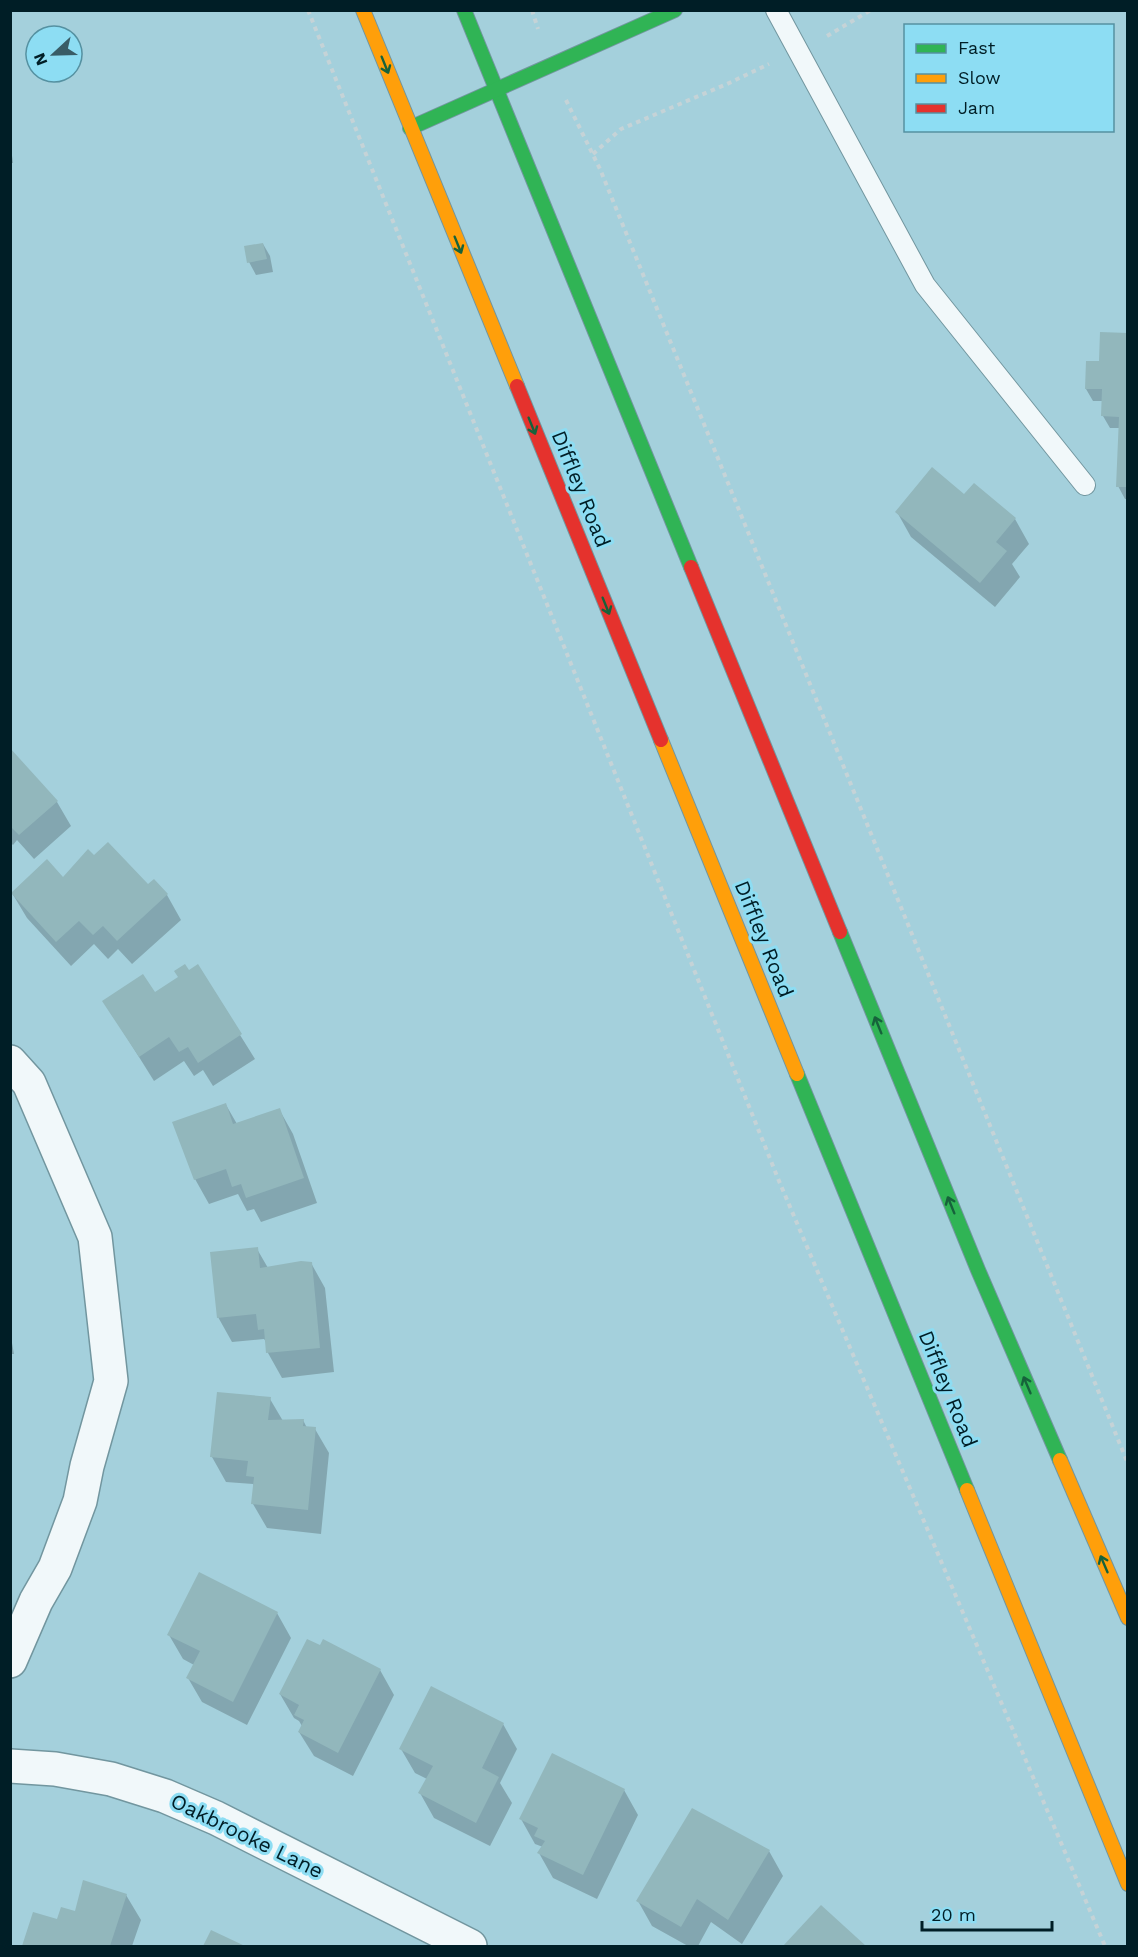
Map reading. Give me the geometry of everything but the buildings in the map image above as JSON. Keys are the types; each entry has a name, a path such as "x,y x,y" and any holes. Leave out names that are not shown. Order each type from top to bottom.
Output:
{"main road":[{"name":"Diffley Road","path":"363,10 1128,1884"},
{"path":"464,10 978,1270 1128,1618"},
{"path":"411,128 675,10"}],"street":[{"path":"10,1062 29,1083 94,1237 111,1381 87,1466 80,1501 55,1568 36,1601 10,1661"},
{"name":"Oakbrooke Lane","path":"10,1766 55,1768 111,1779 165,1796 216,1818 470,1947"}],"lane":[{"path":"776,10 925,285 1085,485"}],"path":[{"path":"308,10 779,1180 1104,1947"},
{"path":"532,10 549,66 593,154 623,224 1128,1464"},
{"path":"593,154 621,129 798,51 834,33 871,10"}],"traffic: fast":[{"path":"464,10 691,567"},
{"path":"410,128 675,10"},
{"path":"840,932 978,1270 1060,1460"},
{"path":"797,1074 967,1490"}],"traffic: slow":[{"path":"363,10 517,386"},
{"path":"661,740 797,1074"},
{"path":"1060,1460 1128,1618"},
{"path":"967,1490 1128,1884"}],"traffic: jam":[{"path":"517,386 661,740"},
{"path":"691,567 840,932"}]}
